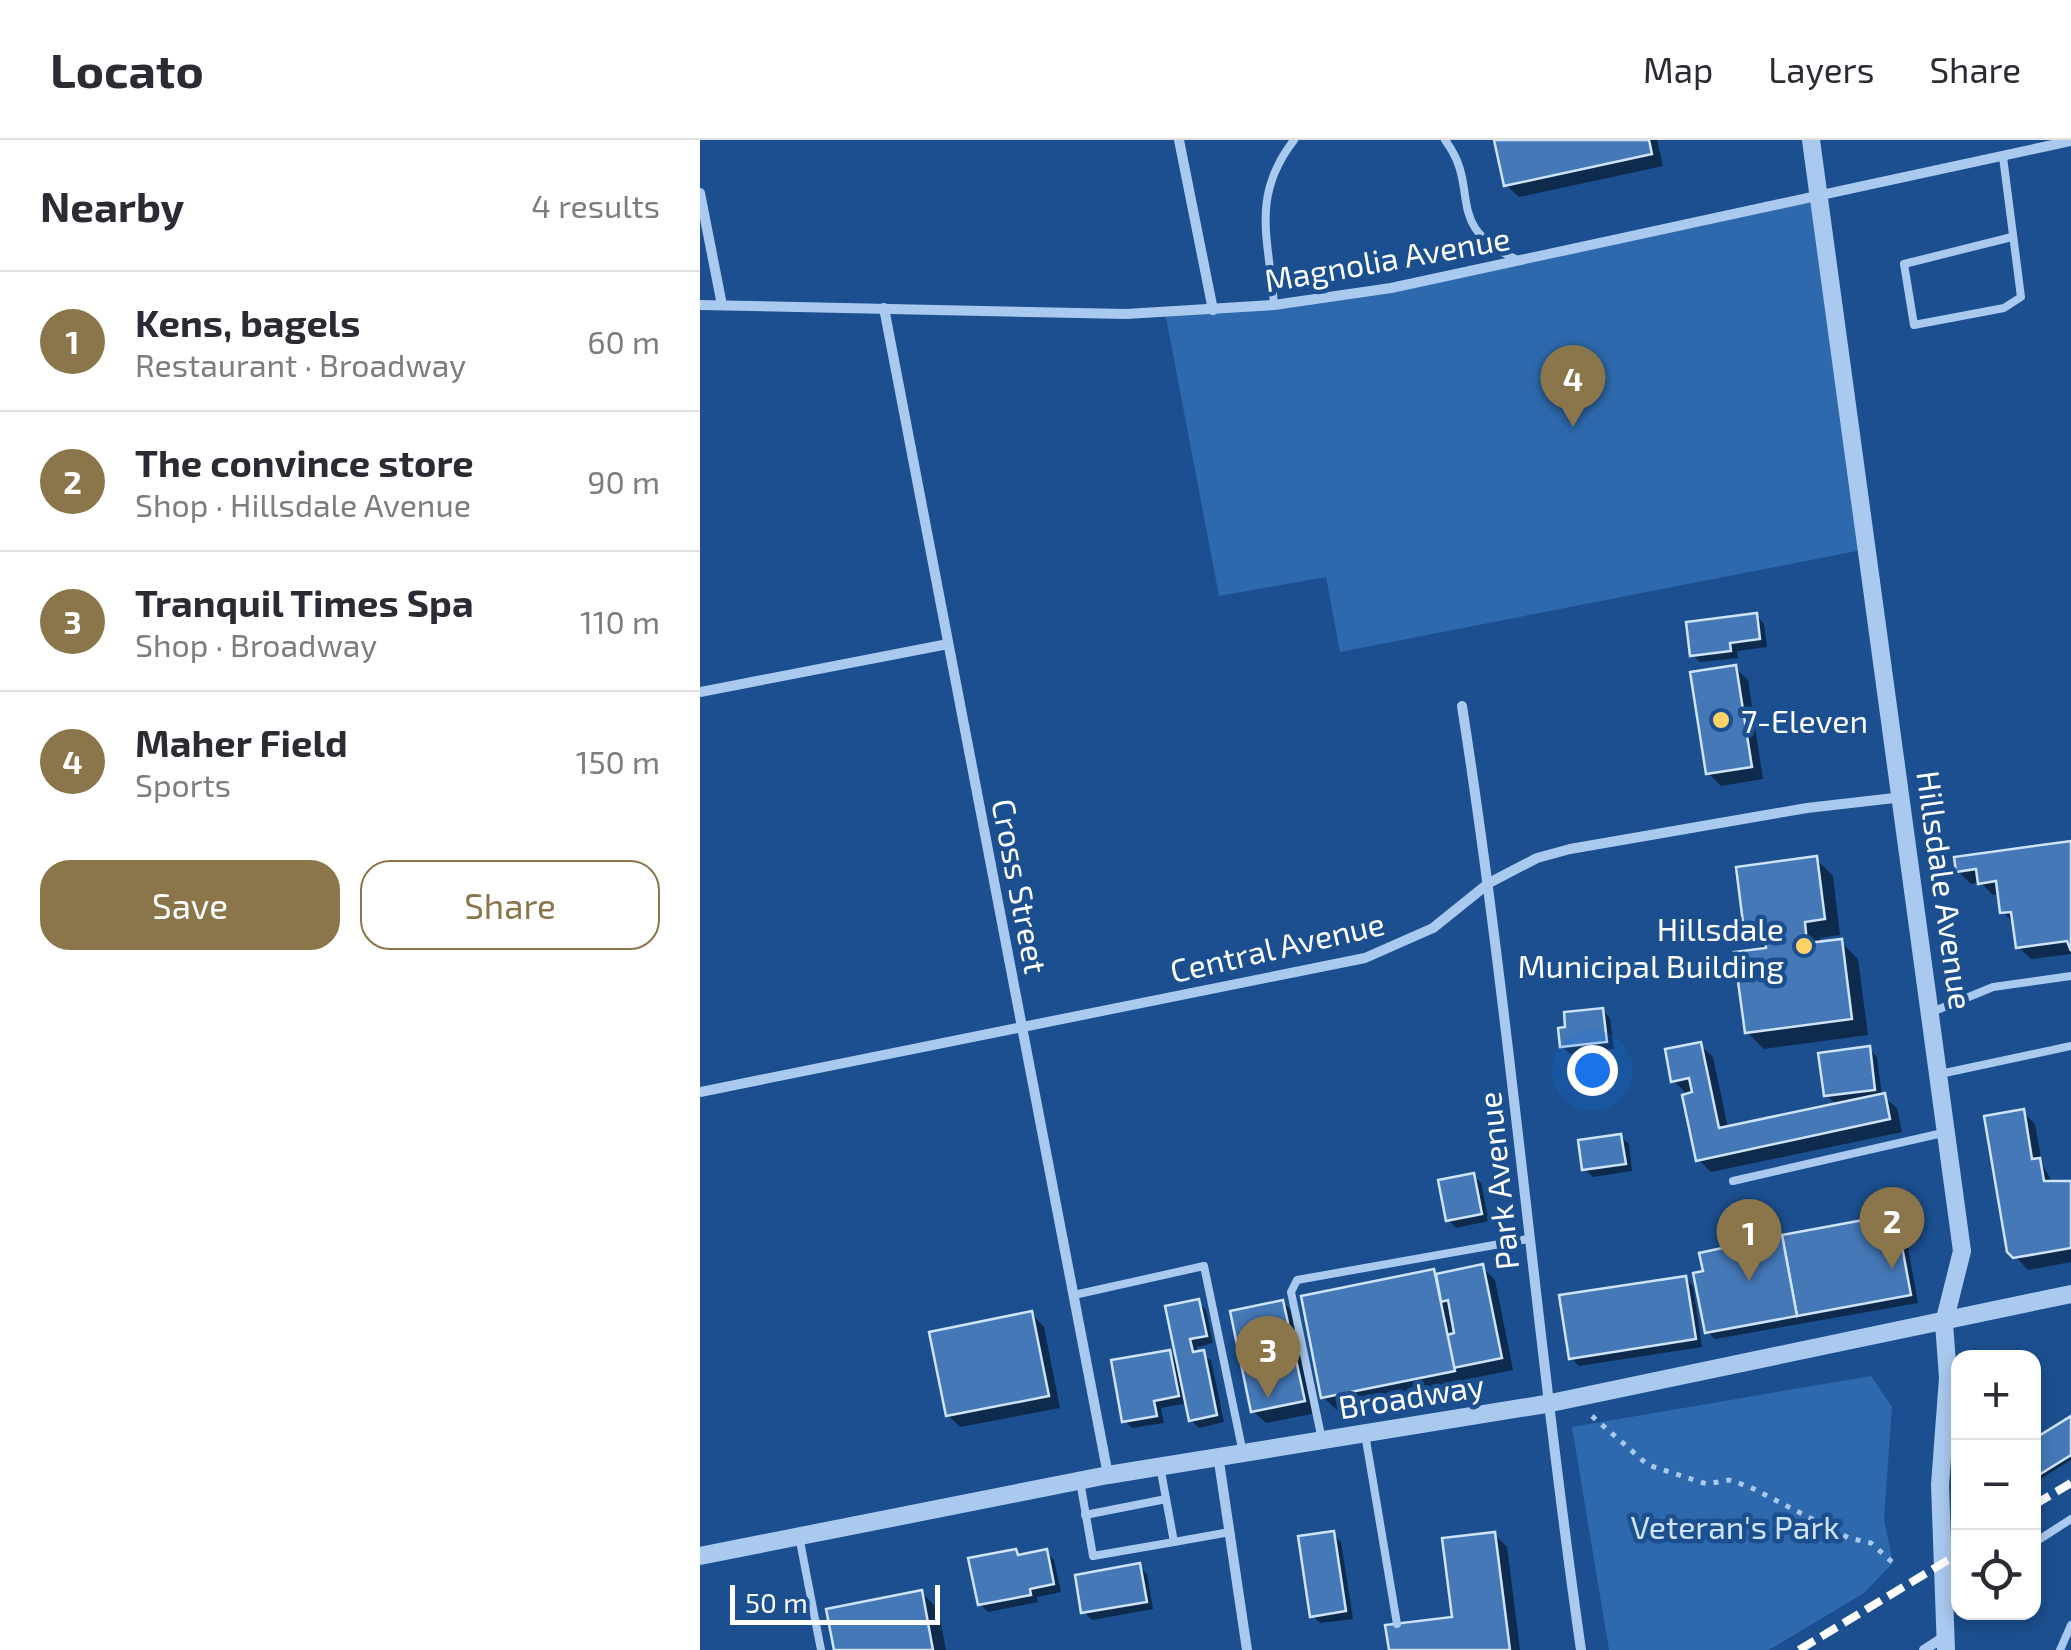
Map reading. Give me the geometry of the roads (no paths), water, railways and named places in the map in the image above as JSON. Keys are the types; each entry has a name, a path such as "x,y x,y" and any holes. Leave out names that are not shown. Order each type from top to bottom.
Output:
{"street":[{"path":"1179,140 1213,310"},
{"name":"Hillsdale Avenue","path":"1811,140 1904,797 1962,1250 1944,1324 1948,1378 1940,1485 1945,1644"},
{"name":"Magnolia Avenue","path":"700,305 1055,314 1213,310 1274,304 1391,288 2071,141"},
{"path":"700,193 722,305"},
{"name":"Cross Street","path":"884,308 1108,1474"},
{"path":"700,692 948,644"},
{"name":"Park Avenue","path":"1462,706 1490,883 1546,1404 1581,1650"},
{"name":"Central Avenue","path":"700,1092 1365,958 1433,928 1490,883 1537,858 1570,848 1821,806 1904,797"},
{"name":"Broadway","path":"700,1556 1108,1474 1546,1404 1944,1324 2071,1294"},
{"path":"1218,1456 1247,1650"},
{"path":"1924,1650 1945,1644"}],"lane":[{"path":"1274,304 1264,212 1266,186 1294,140"},
{"path":"1445,140 1458,166 1470,222 1488,247 1520,261"},
{"path":"2002,156 2021,297 2004,308 1914,326 1904,264 2012,237"},
{"path":"1932,1012 1993,987 2071,976"},
{"path":"1940,1074 2071,1046"},
{"path":"1733,1182 1946,1132"},
{"path":"1322,1440 1291,1292 1297,1280 1528,1239"},
{"path":"1074,1295 1204,1266 1242,1453"},
{"path":"1366,1434 1397,1624"},
{"path":"1160,1466 1174,1542"},
{"path":"1080,1481 1093,1556 1230,1532"},
{"path":"1086,1515 1166,1500"},
{"path":"2041,1539 2071,1520"},
{"path":"798,1536 822,1650"},
{"path":"1941,1600 1951,1594"},
{"path":"2060,1650 2071,1625"}],"railway":[{"path":"2041,1501 2071,1483"},
{"path":"1799,1650 1951,1558"}],"place":[{"name":"Maher Field","path":"1573,427"},
{"name":"7-Eleven","path":"1721,720"},
{"name":"Hillsdale Municipal Building","path":"1804,946"},
{"name":"The convince store","path":"1892,1269"},
{"name":"Kens, bagels","path":"1749,1281"},
{"name":"Tranquil Times Spa","path":"1268,1398"}],"park label":[{"name":"Veteran's Park","path":"1735,1526"}]}
